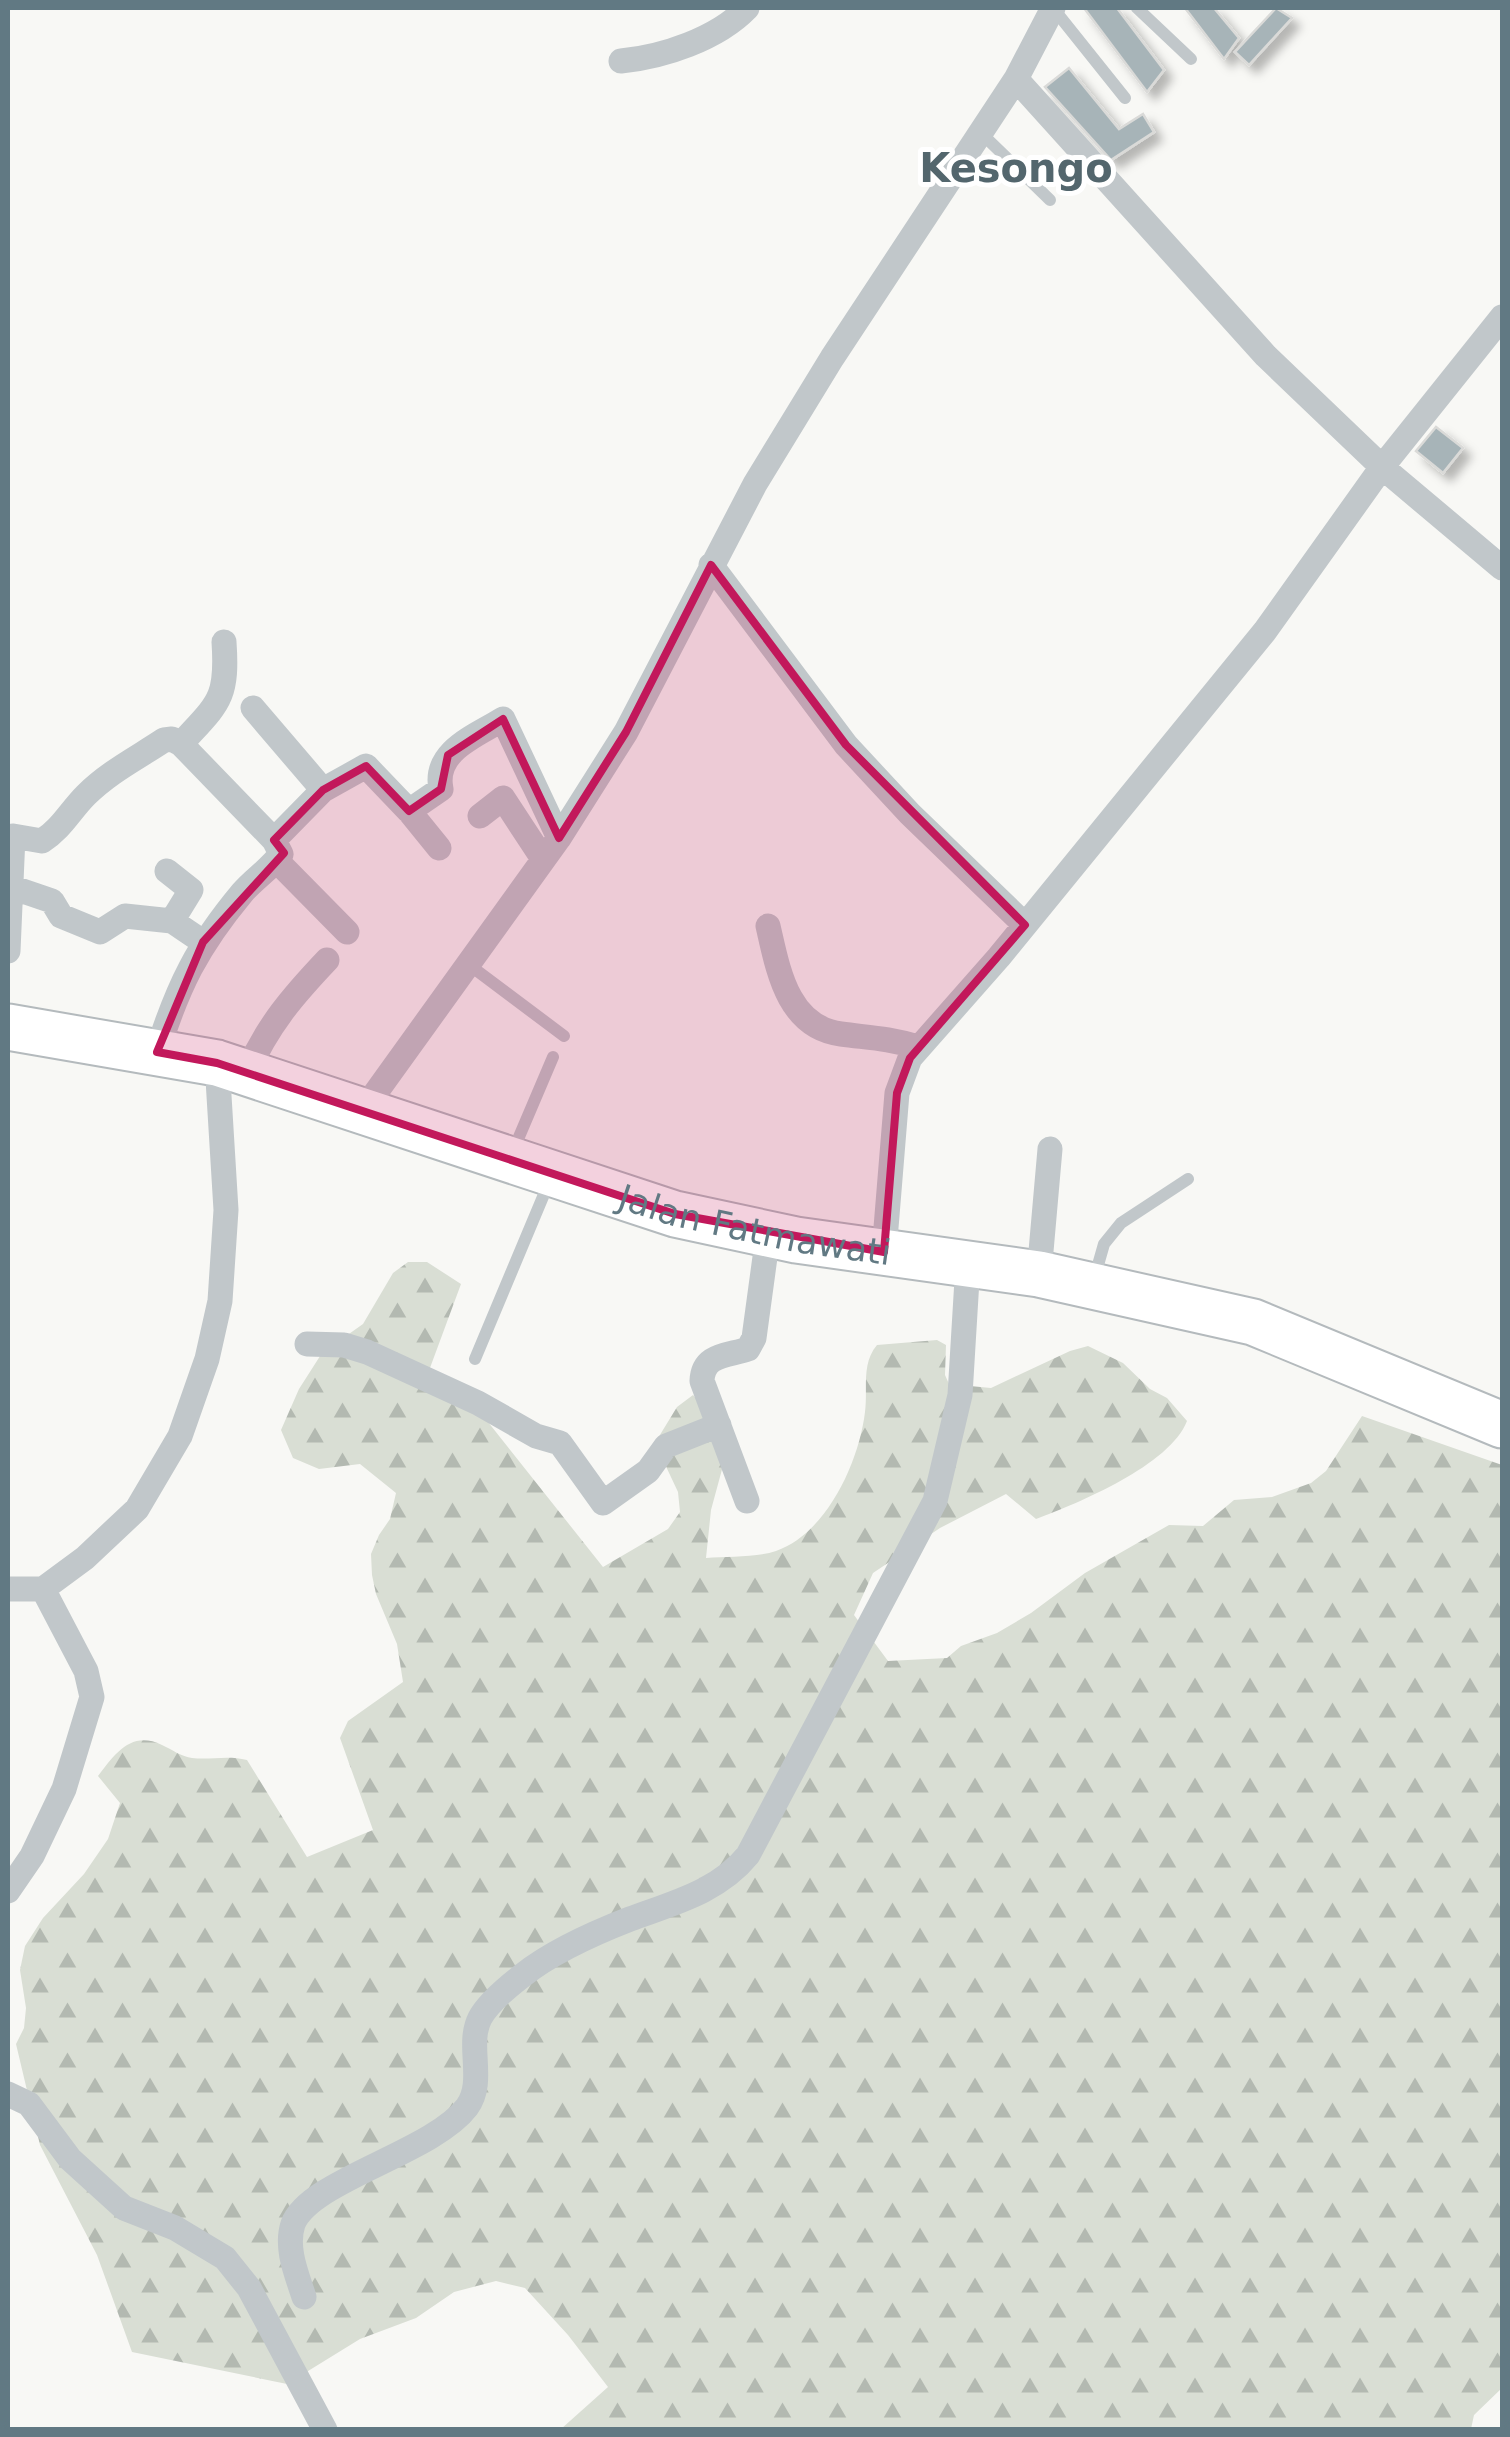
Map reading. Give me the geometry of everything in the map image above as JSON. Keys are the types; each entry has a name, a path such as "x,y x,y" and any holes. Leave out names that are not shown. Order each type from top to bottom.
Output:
{"highway":[{"name":"Jalan Fatmawati","path":"8,1027 232,1068 675,1214 768,1234 1039,1274 1253,1322 1502,1425"}],"street":[{"path":"621,61 646,59 698,40 747,8"},
{"path":"364,1109 559,838 626,732 755,484 832,358 1016,79 1053,8"},
{"path":"1016,79 1266,356 1382,467 1502,568"},
{"path":"884,1252 896,1092 910,1058 1026,925 1265,631 1382,467 1502,317"},
{"path":"711,566 846,745 910,814 1026,925"},
{"path":"181,744 222,698 227,676 224,642"},
{"path":"253,708 323,790"},
{"path":"409,812 441,788 440,766 448,754 502,718 559,838"},
{"path":"8,951 13,836 42,841 116,769 172,738 347,932"},
{"path":"157,1052 173,1002 203,942 323,790 366,766 439,848"},
{"path":"480,816 504,798 543,860"},
{"path":"167,872 191,890 172,921"},
{"path":"11,887 52,900 61,916 100,932 125,916 172,921 203,942"},
{"path":"768,926 790,1002 814,1024 840,1034 882,1036 918,1047"},
{"path":"8,1589 43,1589 85,1558 137,1509 180,1436 207,1359 220,1301 232,1068 327,960"},
{"path":"1039,1274 1050,1149"},
{"path":"747,1500 702,1380 702,1370 719,1356 748,1349 754,1338 768,1234"},
{"path":"304,2297 292,2263 291,2241 293,2224 302,2210 351,2178 431,2138 468,2106 475,2087 480,2018 503,1994 524,1974 575,1944 709,1889 734,1872 748,1855 935,1501 960,1395 968,1263"},
{"path":"307,1344 344,1345 366,1352 478,1403 536,1436 560,1443 603,1503 648,1471 666,1446 719,1425"},
{"path":"8,1891 32,1856 64,1789 92,1697 86,1671 43,1589"},
{"path":"8,2094 28,2104 70,2159 124,2208 175,2228 225,2258 249,2288 325,2430"}],"lane":[{"path":"1053,8 1125,98"},
{"path":"1138,8 1191,59"},
{"path":"980,132 1050,200"},
{"path":"468,964 564,1036"},
{"path":"510,1158 553,1057"},
{"path":"474,1359 553,1173"},
{"path":"1092,1286 1104,1244 1120,1223 1188,1179"}],"highlighted area":[{"path":"711,565 846,745 1025,925 910,1058 897,1093 884,1252 675,1214 217,1063 157,1052 203,942 284,853 274,840 323,790 366,766 409,811 441,789 448,755 503,719 559,838 626,732"}],"green space":[{"path":"408,1262 427,1262 461,1284 427,1376 488,1422 603,1567 668,1529 680,1512 678,1492 655,1443 677,1407 693,1395 723,1426 727,1451 711,1510 706,1558 776,1551 811,1529 825,1512 856,1452 865,1412 867,1368 877,1345 937,1340 946,1345 945,1375 949,1384 991,1388 1088,1346 1123,1363 1150,1389 1167,1398 1187,1421 1162,1453 1143,1467 1036,1519 1006,1494 940,1528 873,1573 854,1615 888,1661 947,1658 961,1646 997,1633 1031,1613 1085,1573 1169,1525 1203,1526 1234,1500 1272,1497 1311,1483 1326,1471 1362,1416 1502,1465 1502,2388 1474,2415 1471,2429 561,2429 608,2387 525,2288 496,2281 454,2292 416,2318 360,2339 287,2384 132,2352 97,2255 40,2145 16,2044 24,2028 26,2008 20,1970 25,1946 108,1839 120,1803 98,1776 133,1742 151,1741 192,1758 247,1760 307,1857 373,1830 340,1738 348,1721 403,1682 397,1644 376,1594 371,1554 390,1519 396,1493 360,1464 319,1469 293,1458 281,1430 299,1389 322,1353 363,1324 393,1273"}],"building":[{"path":"1084,8 1117,8 1164,70 1147,92"},
{"path":"1185,8 1214,8 1239,38 1224,59"},
{"path":"1276,8 1292,18 1249,65 1235,52"},
{"path":"1069,68 1119,129 1143,114 1154,132 1111,160 1045,87"},
{"path":"1436,427 1463,448 1443,473 1416,451"}],"district":[{"name":"Kesongo","path":"1016,168"}]}
